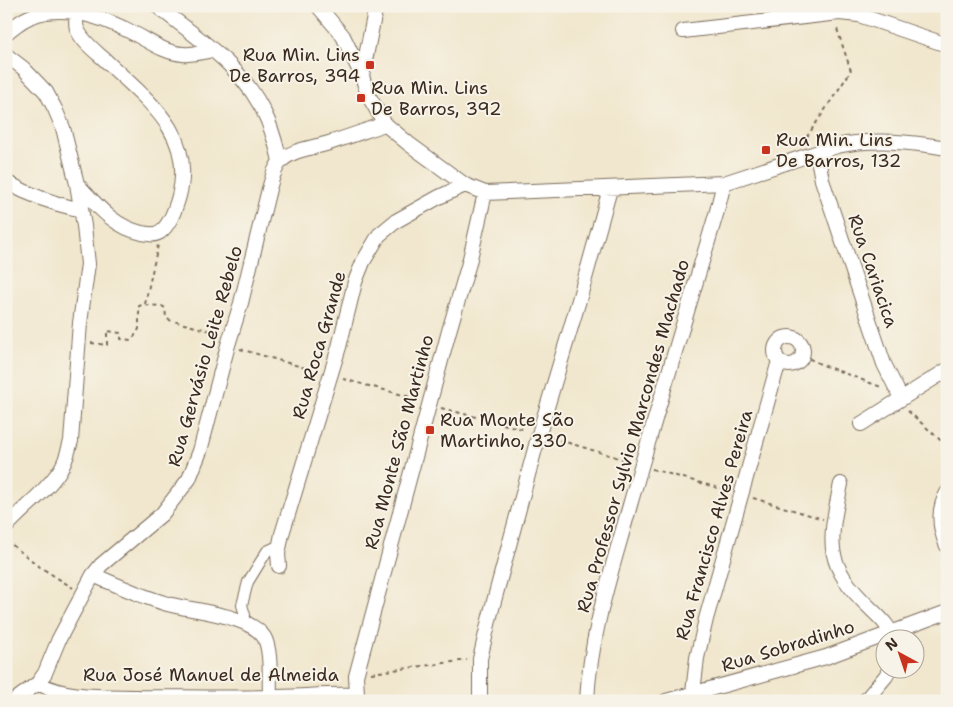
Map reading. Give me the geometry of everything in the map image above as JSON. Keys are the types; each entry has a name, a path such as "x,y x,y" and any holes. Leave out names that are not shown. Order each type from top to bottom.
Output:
{"street":[{"path":"157,6 213,50 241,75 261,105 274,138 280,161 290,154 385,124"},
{"path":"318,6 342,36 362,76 375,110 385,124 465,185 486,193 724,183 790,163 837,146 856,142 918,143 947,148"},
{"path":"362,76 376,6"},
{"path":"6,32 30,16 44,12 65,10 116,24 164,50 182,54 196,54 213,50"},
{"path":"77,13 77,31 117,73 146,99 170,128 178,142 182,155 183,173 177,205 166,226 157,234 148,235 126,229 104,213 77,184"},
{"path":"683,31 830,13 859,15 947,45"},
{"path":"6,55 23,68 46,92 63,128 77,184 87,245 88,264 78,342 71,441 67,456 60,470 46,487 6,527"},
{"name":"Rua Cariacica","path":"817,153 826,189 884,364 898,394"},
{"name":"Rua Gervásio Leite Rebelo","path":"14,701 38,683 45,673 59,639 93,575 110,556 162,514 189,479 200,450 241,303 273,175 280,161"},
{"path":"6,182 43,200 81,210"},
{"name":"Rua Professor Sylvio Marcondes Machado","path":"587,701 591,656 598,623 641,466 718,211 724,183"},
{"name":"Rua Roca Grande","path":"278,566 280,544 339,347 355,282 363,262 379,235 396,221 465,185"},
{"path":"480,701 480,659 490,616 539,434 582,291 610,188"},
{"name":"Rua Monte São Martinho","path":"357,698 356,676 469,263 486,193"},
{"name":"Rua Francisco Alves Pereira","path":"693,697 697,658 706,619 779,361 775,351 776,346 783,338 794,338 802,345 802,355"},
{"path":"779,361 792,365 797,363 802,355"},
{"path":"861,424 898,394 947,370"},
{"path":"841,484 832,524 833,556 839,573 848,586 884,622 889,630"},
{"path":"947,493 941,506 940,519 941,532 947,546"},
{"path":"244,623 245,615 242,605 248,582 267,551 280,544"},
{"path":"93,575 163,603 244,623 255,628 263,635 268,645 270,697"},
{"name":"Rua Sobradinho","path":"906,630 947,612"},
{"name":"Rua Sobradinho","path":"666,701 693,697 876,641"},
{"path":"865,701 883,680"},
{"name":"Rua José Manuel de Almeida","path":"38,683 57,692 114,696 270,697 328,694 357,698"}],"path":[{"path":"790,163 851,71 830,13"},
{"path":"145,305 162,231"},
{"path":"78,342 107,345 107,331 121,333 121,339 132,340 139,329 139,306 145,305 162,306 166,317 174,322 231,335"},
{"path":"802,355 820,364 898,394 901,405 947,446"},
{"path":"429,404 635,462 641,466 829,521 832,524"},
{"path":"6,540 60,581 83,593"},
{"path":"356,676 480,659"}],"place":[{"name":"Rua Min. Lins De Barros, 394","path":"370,65"},
{"name":"Rua Min. Lins De Barros, 392","path":"361,98"},
{"name":"Rua Min. Lins De Barros, 132","path":"766,150"},
{"name":"Rua Monte São Martinho, 330","path":"430,430"}]}
